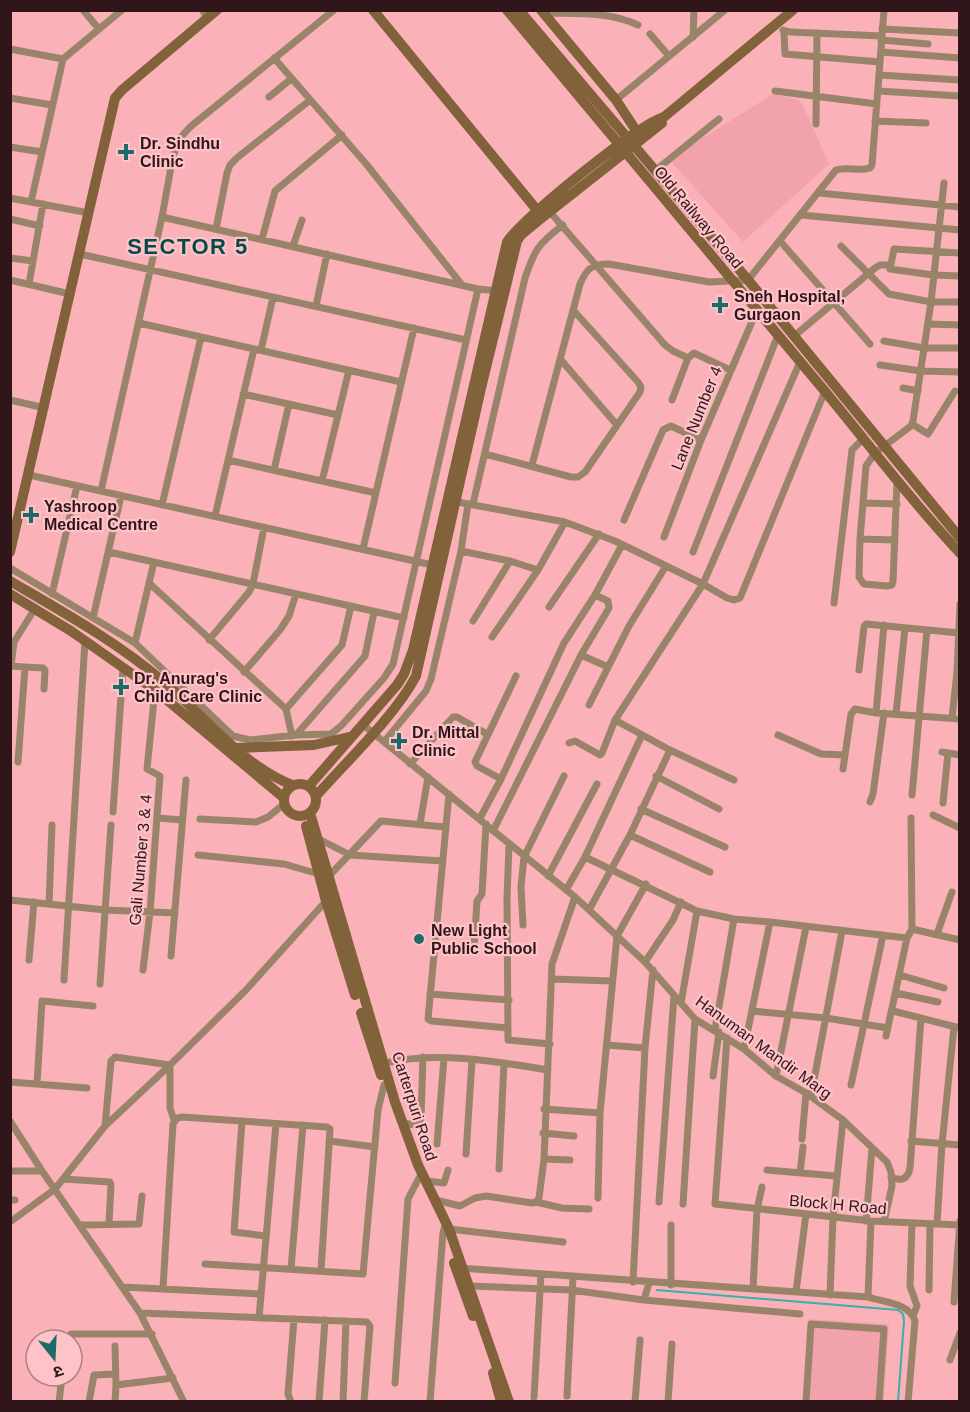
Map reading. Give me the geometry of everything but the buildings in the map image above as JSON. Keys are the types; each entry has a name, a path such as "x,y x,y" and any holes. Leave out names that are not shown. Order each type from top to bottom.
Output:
{"main road":[{"path":"373,10 544,213"},
{"name":"Old Railway Road","path":"507,10 863,439 880,450 897,481 956,540"},
{"name":"Old Railway Road","path":"519,10 748,280 880,450 956,540 960,553"},
{"path":"631,142 637,132 658,118 664,117 780,28 793,10"},
{"path":"542,12 618,104 637,132"},
{"path":"10,552 115,98 209,13"},
{"path":"608,117 618,104"},
{"path":"316,796 373,733 416,676 451,500 500,291 507,242 513,233 544,213 621,149 663,122 664,117"},
{"path":"309,786 404,674 437,566"},
{"path":"10,581 135,658 273,778 292,785 302,783 309,786 316,796 316,803 307,815 291,814 284,801 155,690 85,641 10,594"},
{"path":"236,748 314,745 350,737"},
{"path":"284,801 292,785"},
{"name":"Carterpuri Road","path":"307,815 317,838 326,901 384,1086 423,1180 446,1228"},
{"name":"Carterpuri Road","path":"307,815 323,875 403,1124 423,1180 436,1200 446,1228 501,1401"},
{"name":"Carterpuri Road","path":"460,1268 470,1286 509,1401"}],"street":[{"path":"83,10 99,29"},
{"path":"31,202 63,59 122,10"},
{"path":"101,491 151,270 173,156 181,137 334,10"},
{"path":"693,37 694,10"},
{"path":"532,465 583,277 588,270 597,264 609,264 698,280 748,280 834,172 838,169 870,168 876,121 884,10"},
{"path":"542,12 608,16 626,19 638,25"},
{"path":"618,104 719,12"},
{"path":"880,62 785,54 780,28 817,33 882,35 960,33"},
{"path":"816,123 817,33"},
{"path":"650,34 669,56"},
{"path":"882,35 928,44"},
{"path":"10,49 63,59"},
{"path":"881,52 960,58"},
{"path":"274,58 309,101 342,135 462,285"},
{"path":"879,75 960,80"},
{"path":"269,97 291,79"},
{"path":"775,91 877,104"},
{"path":"878,91 960,96"},
{"path":"10,98 52,105"},
{"path":"216,229 226,173 230,165 309,101"},
{"path":"656,170 719,119"},
{"path":"876,121 926,123"},
{"path":"262,239 275,190 342,135"},
{"path":"10,147 42,152"},
{"path":"897,481 892,585 864,584 859,577 866,466 880,450 912,424 931,302 944,183"},
{"path":"819,193 960,207"},
{"path":"10,198 89,213"},
{"path":"29,284 43,204"},
{"path":"544,213 563,225 665,345 688,358"},
{"path":"801,215 960,230"},
{"path":"162,217 478,289 500,291"},
{"path":"10,219 40,226"},
{"path":"293,246 302,220"},
{"path":"384,742 429,685 525,278 532,257 542,241 563,225"},
{"path":"780,241 870,344"},
{"path":"842,246 888,294 931,302 960,302"},
{"path":"960,253 894,249 890,270 960,276"},
{"path":"80,254 466,340"},
{"path":"316,306 327,254"},
{"path":"10,258 33,261"},
{"path":"793,337 877,266 891,264"},
{"path":"10,289 11,280 70,294"},
{"path":"10,568 135,644 233,736 250,740 331,734 341,726 390,670 404,618 478,289"},
{"path":"214,516 243,394 273,297"},
{"name":"Lane Number 4","path":"664,537 701,440 757,310"},
{"path":"485,454 571,477 579,477 585,472 640,392 641,387 638,382 574,312"},
{"path":"139,323 401,382"},
{"path":"927,324 960,325"},
{"path":"363,549 414,328"},
{"path":"693,552 778,335"},
{"path":"162,505 201,337"},
{"path":"884,341 924,348 960,348"},
{"path":"672,400 688,358 694,353 730,370"},
{"path":"561,360 616,424"},
{"path":"569,742 575,741 601,754 615,720 703,584 800,362"},
{"path":"880,365 921,371 960,372"},
{"path":"322,481 349,370"},
{"path":"903,388 918,391"},
{"path":"451,500 565,522 599,534 734,600 743,594 825,391"},
{"path":"912,424 928,434 955,391"},
{"path":"243,394 338,415"},
{"path":"10,400 45,408"},
{"path":"274,470 289,404"},
{"path":"624,520 663,430 671,426 701,440"},
{"path":"834,603 852,450 863,439"},
{"path":"228,460 376,494"},
{"path":"29,475 437,566"},
{"path":"52,594 77,486"},
{"path":"93,618 121,496"},
{"path":"864,503 897,504"},
{"path":"492,637 538,570 565,522"},
{"path":"209,640 244,599 253,584 264,527"},
{"path":"549,607 599,534"},
{"path":"860,539 895,540"},
{"path":"480,818 501,779 564,643 595,595 622,545"},
{"path":"461,551 510,561 538,570"},
{"path":"109,552 404,618"},
{"path":"473,621 510,561"},
{"path":"135,644 154,562"},
{"path":"589,705 629,626 666,567"},
{"path":"149,583 286,709 294,735"},
{"path":"244,672 280,630 289,616 296,594"},
{"path":"493,831 609,606 608,601 595,595"},
{"path":"843,769 852,711 860,709 956,718 960,604"},
{"path":"286,709 342,645 351,606"},
{"path":"34,610 14,642 11,666 45,670 44,689"},
{"path":"294,735 365,656 374,612"},
{"path":"859,670 864,627 869,623 959,633"},
{"path":"876,712 884,625"},
{"path":"896,714 905,628"},
{"path":"912,795 927,630"},
{"path":"64,980 85,641"},
{"path":"582,656 608,667"},
{"path":"18,762 25,667"},
{"path":"113,812 123,668"},
{"path":"501,779 475,764 516,676"},
{"name":"Gali Number 3 & 4","path":"143,970 150,912 160,776 147,769 155,690"},
{"path":"870,802 884,713"},
{"path":"410,764 453,717 458,717 487,734"},
{"path":"615,720 670,750 734,780"},
{"name":"Hanuman Mandir Marg","path":"362,724 590,910 653,970 695,1019 744,1049 776,1076 843,1120 887,1162 891,1177"},
{"path":"566,890 585,856 642,735"},
{"path":"778,735 821,754 845,756"},
{"path":"590,910 630,835 670,750"},
{"path":"943,803 945,753 960,755"},
{"path":"523,926 521,887 524,857 564,776"},
{"path":"656,776 719,809"},
{"path":"420,824 428,777"},
{"path":"171,956 186,780"},
{"path":"548,876 597,784"},
{"path":"449,794 428,1019 432,1022 508,1028"},
{"path":"200,819 255,822 268,818 284,801"},
{"path":"641,809 726,847"},
{"path":"933,815 960,828"},
{"path":"158,818 182,820"},
{"path":"752,1011 826,1018 887,1032 907,939 912,929 911,818"},
{"path":"198,855 284,864 323,875 350,855 381,821 445,827"},
{"path":"474,948 477,901 482,894 486,824"},
{"path":"49,903 52,825"},
{"path":"100,984 111,825"},
{"path":"630,835 710,872"},
{"path":"317,838 350,855 442,861"},
{"path":"509,845 508,1040 550,1044"},
{"path":"585,856 697,911 734,920 770,922 907,939"},
{"path":"598,1198 600,1113 617,936 646,884"},
{"path":"937,934 952,892"},
{"path":"536,1202 540,1193 544,1159 543,1133 550,1044 552,964 575,897"},
{"path":"10,900 105,910 175,913"},
{"path":"10,1222 56,1189 105,1126 246,990 326,901"},
{"path":"29,960 34,902"},
{"path":"645,962 673,920 681,902"},
{"path":"681,1003 697,911"},
{"path":"713,1076 717,1031 734,920"},
{"path":"744,1049 770,922"},
{"path":"776,1076 806,927"},
{"path":"912,929 960,940"},
{"path":"800,1173 808,1095 826,1018 842,931"},
{"path":"850,1085 884,935"},
{"path":"633,1282 645,1048 653,970"},
{"path":"900,975 944,988"},
{"path":"552,979 612,981"},
{"path":"896,993 938,1002"},
{"path":"430,994 509,1000"},
{"path":"659,1202 674,996"},
{"path":"38,1084 42,1001 93,1006"},
{"path":"893,1011 957,1028 933,1224 929,1290"},
{"path":"884,1222 889,1203 891,1177 900,1180 909,1173 921,1018"},
{"path":"683,1204 695,1019"},
{"name":"Block H Road","path":"727,1038 715,1204 869,1221 959,1224"},
{"path":"607,1046 645,1048"},
{"path":"105,1126 112,1059 115,1057 170,1065"},
{"path":"384,1063 410,1057 423,1057 504,1063 548,1070"},
{"path":"403,1124 415,1125 421,1118 423,1057"},
{"path":"437,1144 444,1058"},
{"path":"466,1154 472,1060"},
{"path":"499,1169 504,1063"},
{"path":"163,1288 174,1120 170,1108 170,1065"},
{"path":"10,1082 87,1088"},
{"path":"205,1264 362,1274 378,1110 384,1086"},
{"path":"544,1109 600,1113"},
{"path":"174,1120 182,1117 327,1127 331,1132 321,1271"},
{"path":"830,1294 836,1176 843,1120"},
{"path":"10,1121 42,1172 140,1313 184,1401"},
{"path":"242,1121 234,1232 265,1236"},
{"path":"259,1318 276,1124"},
{"path":"291,1269 303,1125"},
{"path":"543,1133 574,1136"},
{"path":"330,1141 375,1147"},
{"path":"911,1141 960,1145"},
{"path":"868,1298 872,1148"},
{"path":"544,1159 570,1160"},
{"path":"395,1383 408,1199 423,1180 444,1183 448,1170"},
{"path":"767,1170 836,1176"},
{"path":"10,1171 42,1172"},
{"path":"63,1179 110,1182 109,1224"},
{"path":"753,1289 757,1210 762,1187"},
{"path":"80,1225 139,1224 142,1196"},
{"path":"436,1200 460,1206 480,1196 527,1203 536,1202 556,1208 589,1209"},
{"path":"796,1292 806,1214"},
{"path":"908,1401 916,1306 910,1281 912,1223"},
{"path":"954,1302 959,1224"},
{"path":"671,1225 671,1285"},
{"path":"430,1401 446,1228 563,1242"},
{"path":"460,1268 868,1298 907,1308 914,1316"},
{"path":"534,1397 541,1274"},
{"path":"567,1396 573,1277"},
{"path":"644,1300 648,1283"},
{"path":"470,1286 572,1290 644,1300 800,1314"},
{"path":"123,1287 261,1294"},
{"path":"140,1313 367,1322 370,1326 364,1401"},
{"path":"291,1401 288,1394 294,1319"},
{"path":"319,1401 325,1320"},
{"path":"342,1401 346,1321"},
{"path":"806,1401 812,1324 884,1329 879,1401"},
{"path":"950,1359 960,1333"},
{"path":"84,1334 152,1334"},
{"path":"635,1401 640,1340"},
{"path":"668,1401 672,1344"},
{"path":"115,1346 115,1401"},
{"path":"88,1401 94,1375 115,1374"},
{"path":"116,1385 173,1378"}],"shaded area":[{"path":"773,94 798,100 803,105 829,164 743,242 669,159"},
{"path":"809,1319 889,1324 884,1401 803,1402"}],"waterway":[{"path":"657,1290 898,1310 903,1314 904,1321 898,1402"}],"place":[{"name":"Dr. Sindhu Clinic","path":"126,152"},
{"name":"Sneh Hospital, Gurgaon","path":"720,305"},
{"name":"Yashroop Medical Centre","path":"31,515"},
{"name":"Dr. Anurag's Child Care Clinic","path":"121,687"},
{"name":"Dr. Mittal Clinic","path":"399,741"},
{"name":"New Light Public School","path":"419,939"}],"district":[{"name":"SECTOR 5","path":"188,246"}]}
